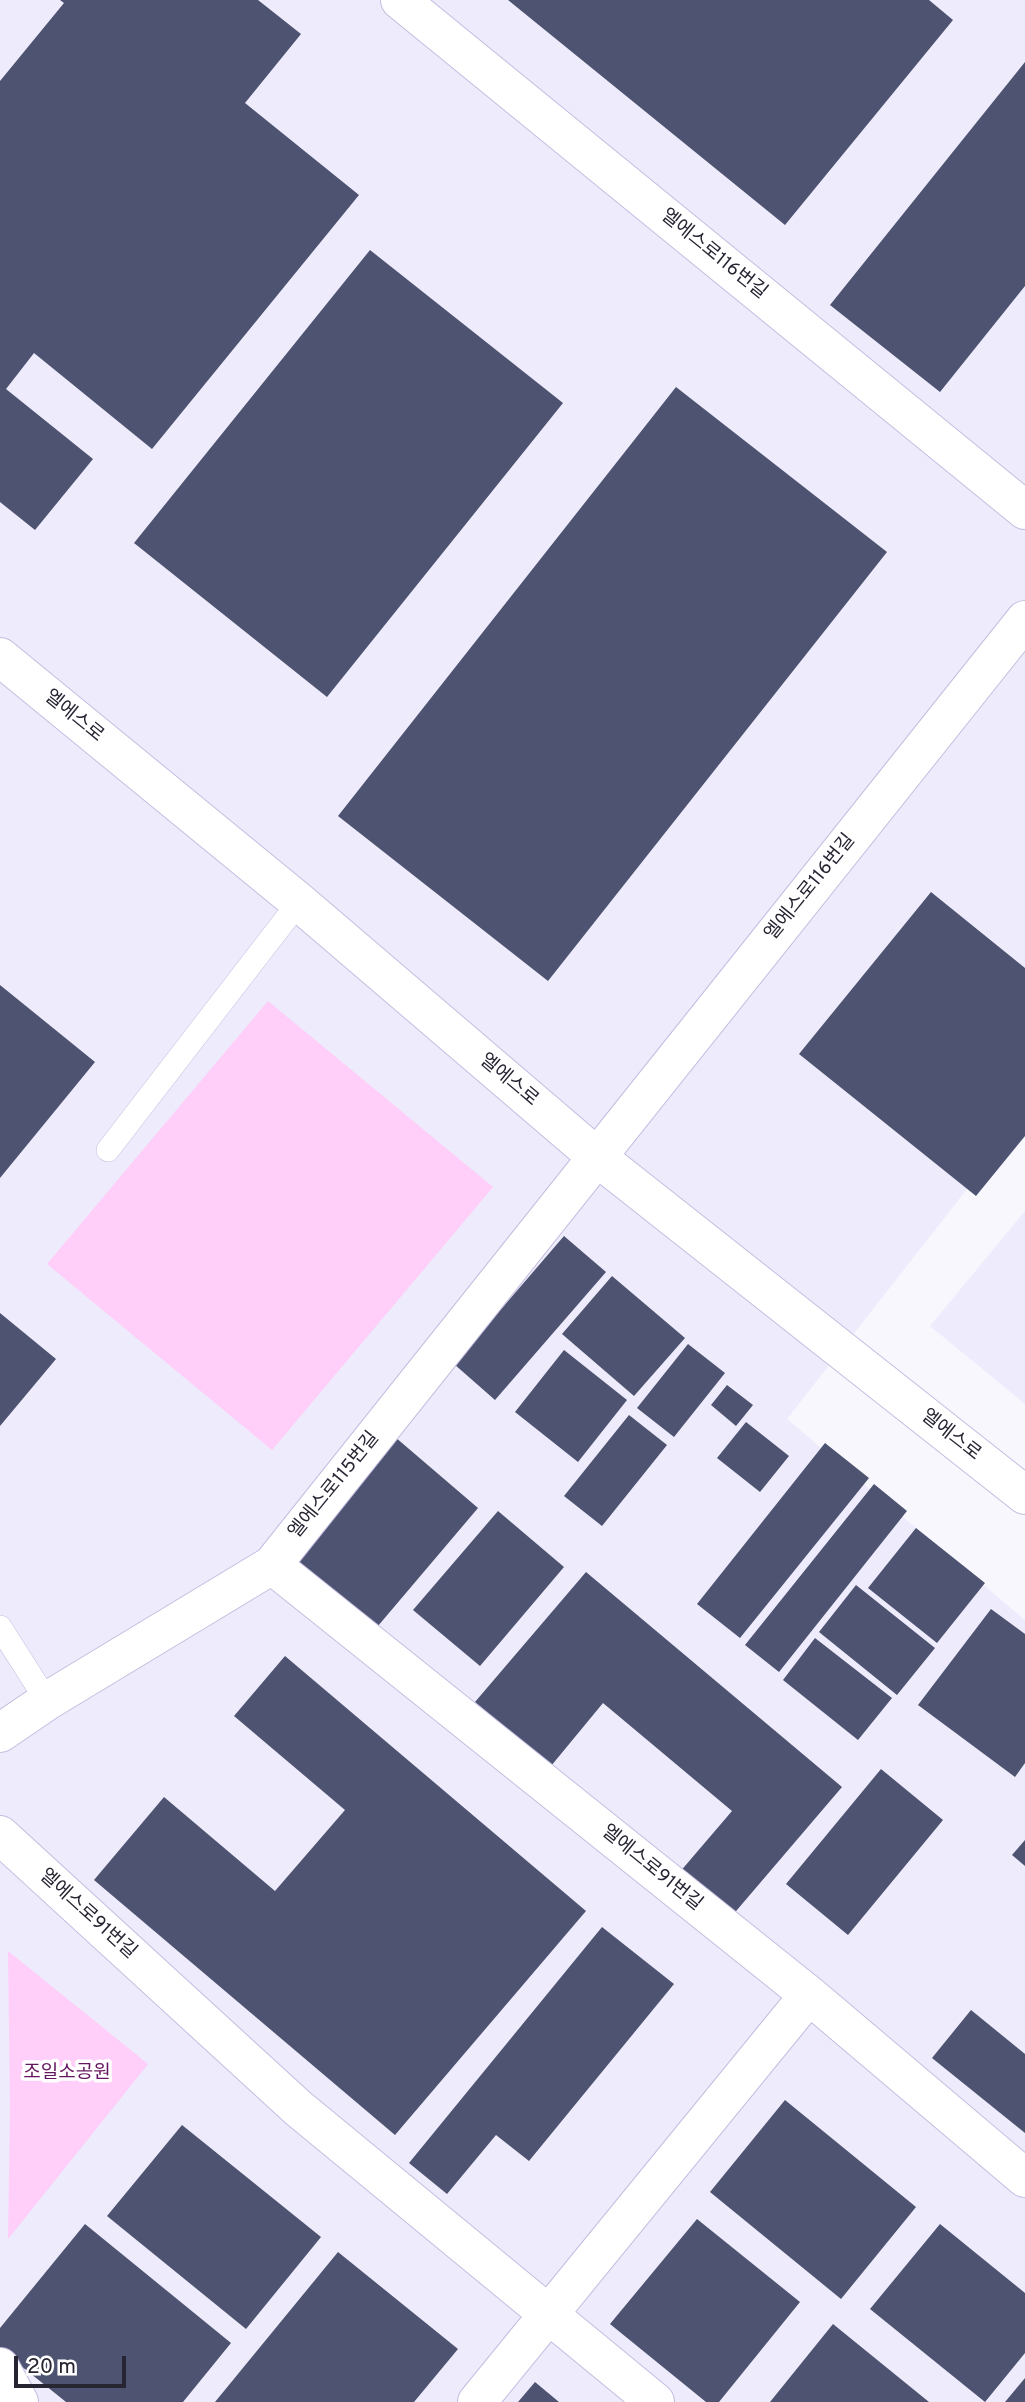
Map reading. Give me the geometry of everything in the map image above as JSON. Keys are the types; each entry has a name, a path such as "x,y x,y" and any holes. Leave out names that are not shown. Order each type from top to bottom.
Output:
{"street":[{"name":"엘에스로116번길","path":"400,0 1025,510"},
{"name":"엘에스로116번길","path":"597,1157 1025,620"},
{"name":"엘에스로","path":"0,657 299,902 597,1157 1025,1495"},
{"name":"엘에스로115번길","path":"0,1733 47,1701 272,1565 597,1157"},
{"name":"엘에스로91번길","path":"272,1565 809,1995 1025,2178"},
{"name":"엘에스로91번길","path":"0,1835 298,2108 655,2402"},
{"path":"477,2402 809,1995"},
{"path":"0,2367 19,2402"}],"lane":[{"path":"108,1150 299,902"},
{"path":"0,1627 47,1701"}],"shaded area":[{"path":"0,0 1025,0 1025,1115 787,1419 1025,1620 1025,2402 0,2402"},
{"path":"1025,1211 1025,1404 930,1326"}],"green space":[{"path":"268,1001 493,1187 272,1450 47,1264"},
{"name":"조일소공원","path":"8,1951 148,2064 8,2239 10,2110"}],"building":[{"path":"60,0 258,0 301,34 245,103 359,195 152,449 34,353 6,389 93,459 35,530 0,502 0,81 64,3"},
{"path":"508,0 929,0 953,20 785,225"},
{"path":"1025,62 1025,286 940,392 830,305"},
{"path":"370,250 563,403 327,697 134,543"},
{"path":"676,387 887,552 548,981 338,816"},
{"path":"931,892 1025,968 1025,1136 976,1196 799,1054"},
{"path":"0,985 95,1062 0,1178"},
{"path":"564,1236 606,1272 495,1400 454,1364"},
{"path":"612,1276 685,1338 634,1396 562,1334"},
{"path":"0,1313 56,1359 0,1426"},
{"path":"688,1344 725,1373 674,1437 637,1408"},
{"path":"564,1350 627,1400 578,1462 515,1412"},
{"path":"727,1385 753,1405 736,1426 711,1405"},
{"path":"629,1415 667,1445 602,1526 564,1496"},
{"path":"746,1422 789,1456 760,1492 717,1458"},
{"path":"388,1431 478,1508 372,1633 281,1556"},
{"path":"825,1443 869,1478 740,1638 697,1604"},
{"path":"874,1484 907,1511 779,1672 745,1645"},
{"path":"498,1511 564,1567 480,1666 413,1610"},
{"path":"916,1528 985,1583 937,1643 868,1588"},
{"path":"586,1572 842,1787 731,1917 679,1873 732,1811 603,1703 551,1766 475,1702"},
{"path":"856,1585 935,1648 897,1695 819,1632"},
{"path":"991,1609 1025,1634 1025,1763 1015,1777 918,1705"},
{"path":"815,1638 892,1698 858,1740 783,1680"},
{"path":"285,1656 586,1911 395,2135 94,1880 164,1797 275,1891 345,1810 234,1716"},
{"path":"881,1769 943,1820 848,1935 786,1884"},
{"path":"1025,1840 1025,1866 1012,1855"},
{"path":"602,1927 674,1984 529,2161 496,2135 447,2194 409,2163"},
{"path":"971,2010 1025,2054 1025,2133 932,2058"},
{"path":"785,2100 916,2207 841,2299 710,2192"},
{"path":"182,2125 321,2237 246,2329 107,2216"},
{"path":"697,2219 800,2302 719,2402 706,2402 610,2324"},
{"path":"85,2224 231,2343 183,2402 66,2402 0,2349 0,2328"},
{"path":"940,2224 1025,2293 1025,2353 985,2402 870,2309"},
{"path":"338,2252 458,2349 414,2402 215,2402"},
{"path":"833,2324 929,2402 770,2402"},
{"path":"1025,2378 1025,2402 1005,2402"},
{"path":"535,2382 559,2402 518,2402"}]}
